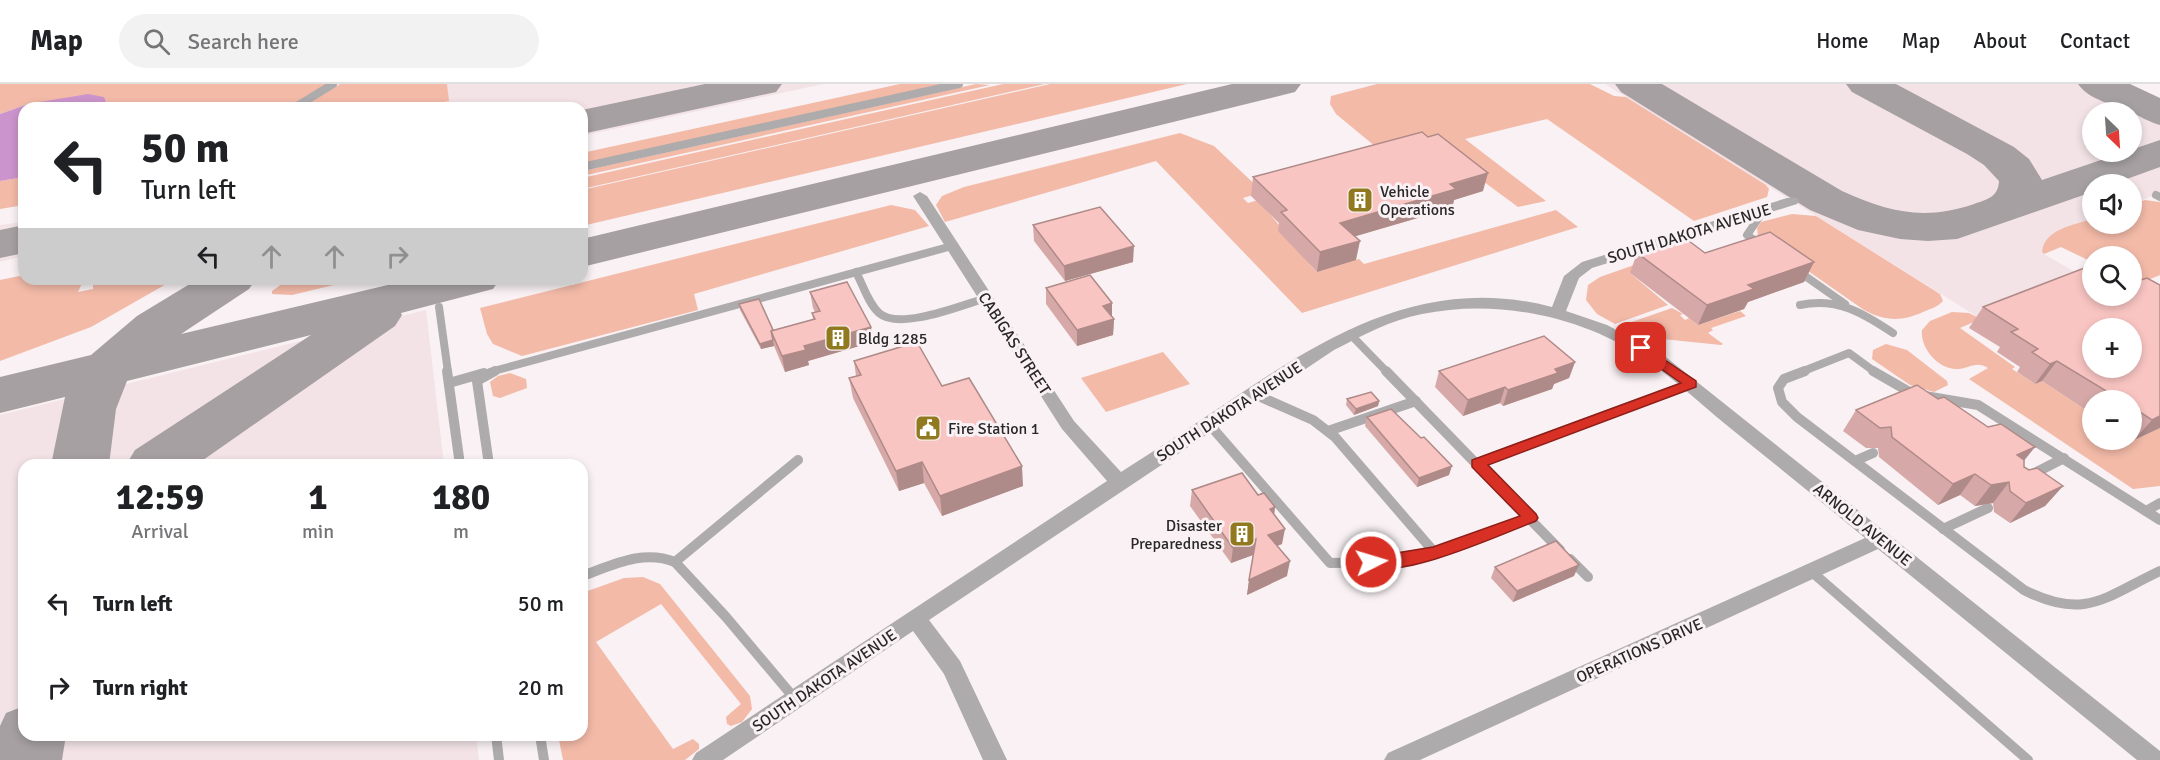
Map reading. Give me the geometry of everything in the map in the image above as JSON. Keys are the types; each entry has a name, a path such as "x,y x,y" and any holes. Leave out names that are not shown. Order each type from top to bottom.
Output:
{"street":[{"name":"CABIGAS STREET","path":"920,196 1068,425 1119,482"},
{"name":"SOUTH DAKOTA AVENUE","path":"704,760 1119,482 1350,334 1390,317 1438,306 1503,304 1558,312 1569,280 1581,268 1792,201"},
{"name":"ARNOLD AVENUE","path":"1558,312 1641,348 1691,384 2154,760"},
{"name":"OPERATIONS DRIVE","path":"1396,760 1881,539"},
{"path":"916,619 952,668 995,760"}],"lane":[{"path":"304,102 333,84"},
{"path":"588,166 959,84"},
{"path":"1764,210 1747,235 1764,247"},
{"path":"449,384 952,246"},
{"path":"1791,266 1845,304 1893,333"},
{"path":"856,272 879,314 894,320 916,317 986,298"},
{"path":"1800,305 1815,300 1845,304"},
{"path":"439,307 458,459"},
{"path":"1350,334 1588,577"},
{"path":"2160,520 1978,405 1953,397 1912,394 1849,353 1784,379 1778,388 1788,410 2033,595 2078,607 2102,600 2160,571"},
{"path":"487,373 477,381 488,459"},
{"path":"1477,463 1691,384"},
{"path":"1254,394 1313,420 1328,431 1435,553"},
{"path":"1921,396 1939,408"},
{"path":"1328,431 1416,401"},
{"path":"1209,424 1330,563 1391,562 1435,553 1530,518"},
{"path":"1855,461 1873,453"},
{"path":"2024,479 2064,458"},
{"path":"675,562 798,460"},
{"path":"2146,511 2160,503"},
{"path":"1944,529 1988,508"},
{"path":"588,574 644,556 667,558 675,562 726,617 795,700"},
{"path":"1812,572 2028,760"},
{"path":"496,741 499,760"},
{"path":"541,741 544,760"}],"shaded area":[{"path":"0,84 329,84 299,102 18,102 18,108 0,114"},
{"path":"340,84 447,84 449,101 445,102 311,102"},
{"path":"447,84 823,84 588,135 588,102 448,102"},
{"path":"900,84 951,84 588,164 588,152"},
{"path":"976,84 990,85 588,175 588,170"},
{"path":"1003,84 1045,84 588,188 588,177"},
{"path":"1050,84 1187,84 588,225 588,189"},
{"path":"1377,84 1590,84 1614,96 1626,97 1766,185 1769,189 1767,197 1694,221 1547,119 1465,139 1546,201 1518,207 1434,145 1376,147 1336,114 1330,104 1331,96"},
{"path":"1605,84 2125,84 2160,100 2160,193 2142,200 2142,174 2082,174 2082,223 2051,234 2042,248 2042,253 2082,276 2082,280 1981,319"},
{"path":"88,94 104,97 106,102 40,102"},
{"path":"18,108 18,178 0,181 0,114"},
{"path":"1180,133 1214,146 1263,192 1243,198 1248,203 1265,198 1264,208 1317,272 1359,259 1364,264 1556,210 1578,227 1302,313 1156,161 945,222 936,205 942,196 964,187"},
{"path":"18,178 18,206 0,209 0,181"},
{"path":"2142,201 2160,202 2160,275 2142,283 2142,246 2082,246 2082,257 2061,247 2044,254 2042,252 2044,244 2054,233 2082,222 2082,234 2142,234"},
{"path":"891,205 915,210 929,226 694,294 698,310 522,356 493,344 487,334 480,308 572,285 588,285 588,281"},
{"path":"1792,214 1816,216 1940,294 1943,301 1931,309 1900,319 1886,318 1864,310 1758,236 1757,228 1761,222"},
{"path":"18,223 18,258 0,262 0,225"},
{"path":"1637,264 1630,273 1668,305 1615,324 1597,314 1586,300 1588,285 1600,277"},
{"path":"18,276 18,285 81,285 78,292 93,289 93,285 164,285 91,327 0,361 0,280"},
{"path":"280,285 334,285 292,295 272,294 272,291"},
{"path":"1672,308 1683,314 1680,315 1685,320 1689,318 1698,325 1740,311 1746,316 1711,328 1713,330 1708,333 1723,344 1721,345 1643,337 1620,326"},
{"path":"426,310 443,459 18,459 18,741 477,741 479,760 0,760 0,415"},
{"path":"1952,312 1969,313 1981,319 1960,328 2035,384 2042,381 2082,407 2082,450 2142,450 2142,436 2160,428 2160,486 2133,489 1969,379 1988,368 1976,365 1956,369 1937,361 1927,350 1922,337 1922,330 1930,321"},
{"path":"1886,344 1907,350 1947,381 1948,385 1934,392 1910,385 1872,359 1873,350"},
{"path":"1163,352 1190,384 1106,412 1081,378"},
{"path":"510,373 526,379 527,388 500,398 493,396 490,382 498,376"},
{"path":"643,577 660,584 750,696 752,709 742,722 731,726 727,724 726,717 741,704 661,604 596,642 673,749 693,739 699,744 699,749 685,760 563,760 559,741 588,741 588,591 624,578"}],"building":[{"name":"Vehicle Operations","path":"1422,132 1428,137 1438,134 1488,173 1450,184 1456,189 1340,223 1360,241 1320,252 1281,212 1287,210 1253,177"},
{"path":"1100,207 1134,246 1064,266 1033,225"},
{"path":"1770,232 1814,262 1748,285 1754,289 1707,305 1637,253 1685,238 1705,253"},
{"path":"2082,269 2082,306 2142,306 2142,280 2147,278 2160,285 2160,416 2152,420 2142,414 2142,390 2105,390 2085,378 2142,378 2142,318 2082,318 2082,376 2057,361 2050,364 2032,352 2038,349 2011,332 2018,329 1983,307"},
{"path":"1090,275 1112,303 1103,306 1114,319 1077,330 1046,288"},
{"path":"847,282 871,327 804,346 806,350 782,356 771,331 815,319 812,313 820,311 810,292"},
{"path":"759,299 773,330 771,331 773,340 760,344 739,304"},
{"path":"1544,336 1575,362 1555,369 1558,373 1508,390 1505,387 1468,400 1439,371"},
{"name":"Fire Station 1","path":"917,342 942,386 969,378 1022,466 940,496 922,462 896,471 849,378 861,375 854,361"},
{"path":"1917,385 1938,399 1944,397 1988,427 2001,424 2035,447 2017,455 2024,460 2024,467 2029,470 2037,468 2063,486 2026,503 2010,491 2009,482 1991,485 1975,474 1953,484 1892,437 1891,427 1880,428 1856,410"},
{"path":"1371,392 1379,401 1356,409 1347,399"},
{"path":"1391,409 1421,438 1424,437 1452,466 1419,478 1367,417"},
{"path":"1242,473 1258,495 1264,493 1275,507 1270,509 1285,529 1268,535 1290,561 1249,580 1256,539 1233,548 1192,490"},
{"path":"1556,541 1579,565 1517,591 1495,567"}],"taxiway":[{"path":"588,121 762,84"},
{"path":"588,252 1281,84"},
{"path":"1635,84 1803,187 1826,200 1875,220 1900,226 1957,225 2008,207"},
{"path":"1866,84 1982,145 2013,168 2021,181 2020,194 2008,207"},
{"path":"2098,84 2160,113"},
{"path":"2008,207 2160,153"},
{"path":"0,244 18,240"},
{"path":"110,368 118,358 155,328 222,285"},
{"path":"110,368 451,285"},
{"path":"164,459 377,315"},
{"path":"0,395 110,368"},
{"path":"81,459 85,428 94,392 110,368"},
{"path":"26,760 30,741"}],"place":[{"name":"Vehicle Operations","path":"1360,200"},
{"name":"Bldg 1285","path":"838,338"},
{"name":"Fire Station 1","path":"928,428"},
{"name":"Disaster Preparedness","path":"1242,534"}],"route":[{"path":"1371,562 1391,562 1435,553 1530,518 1477,463 1691,384 1641,348"}]}
